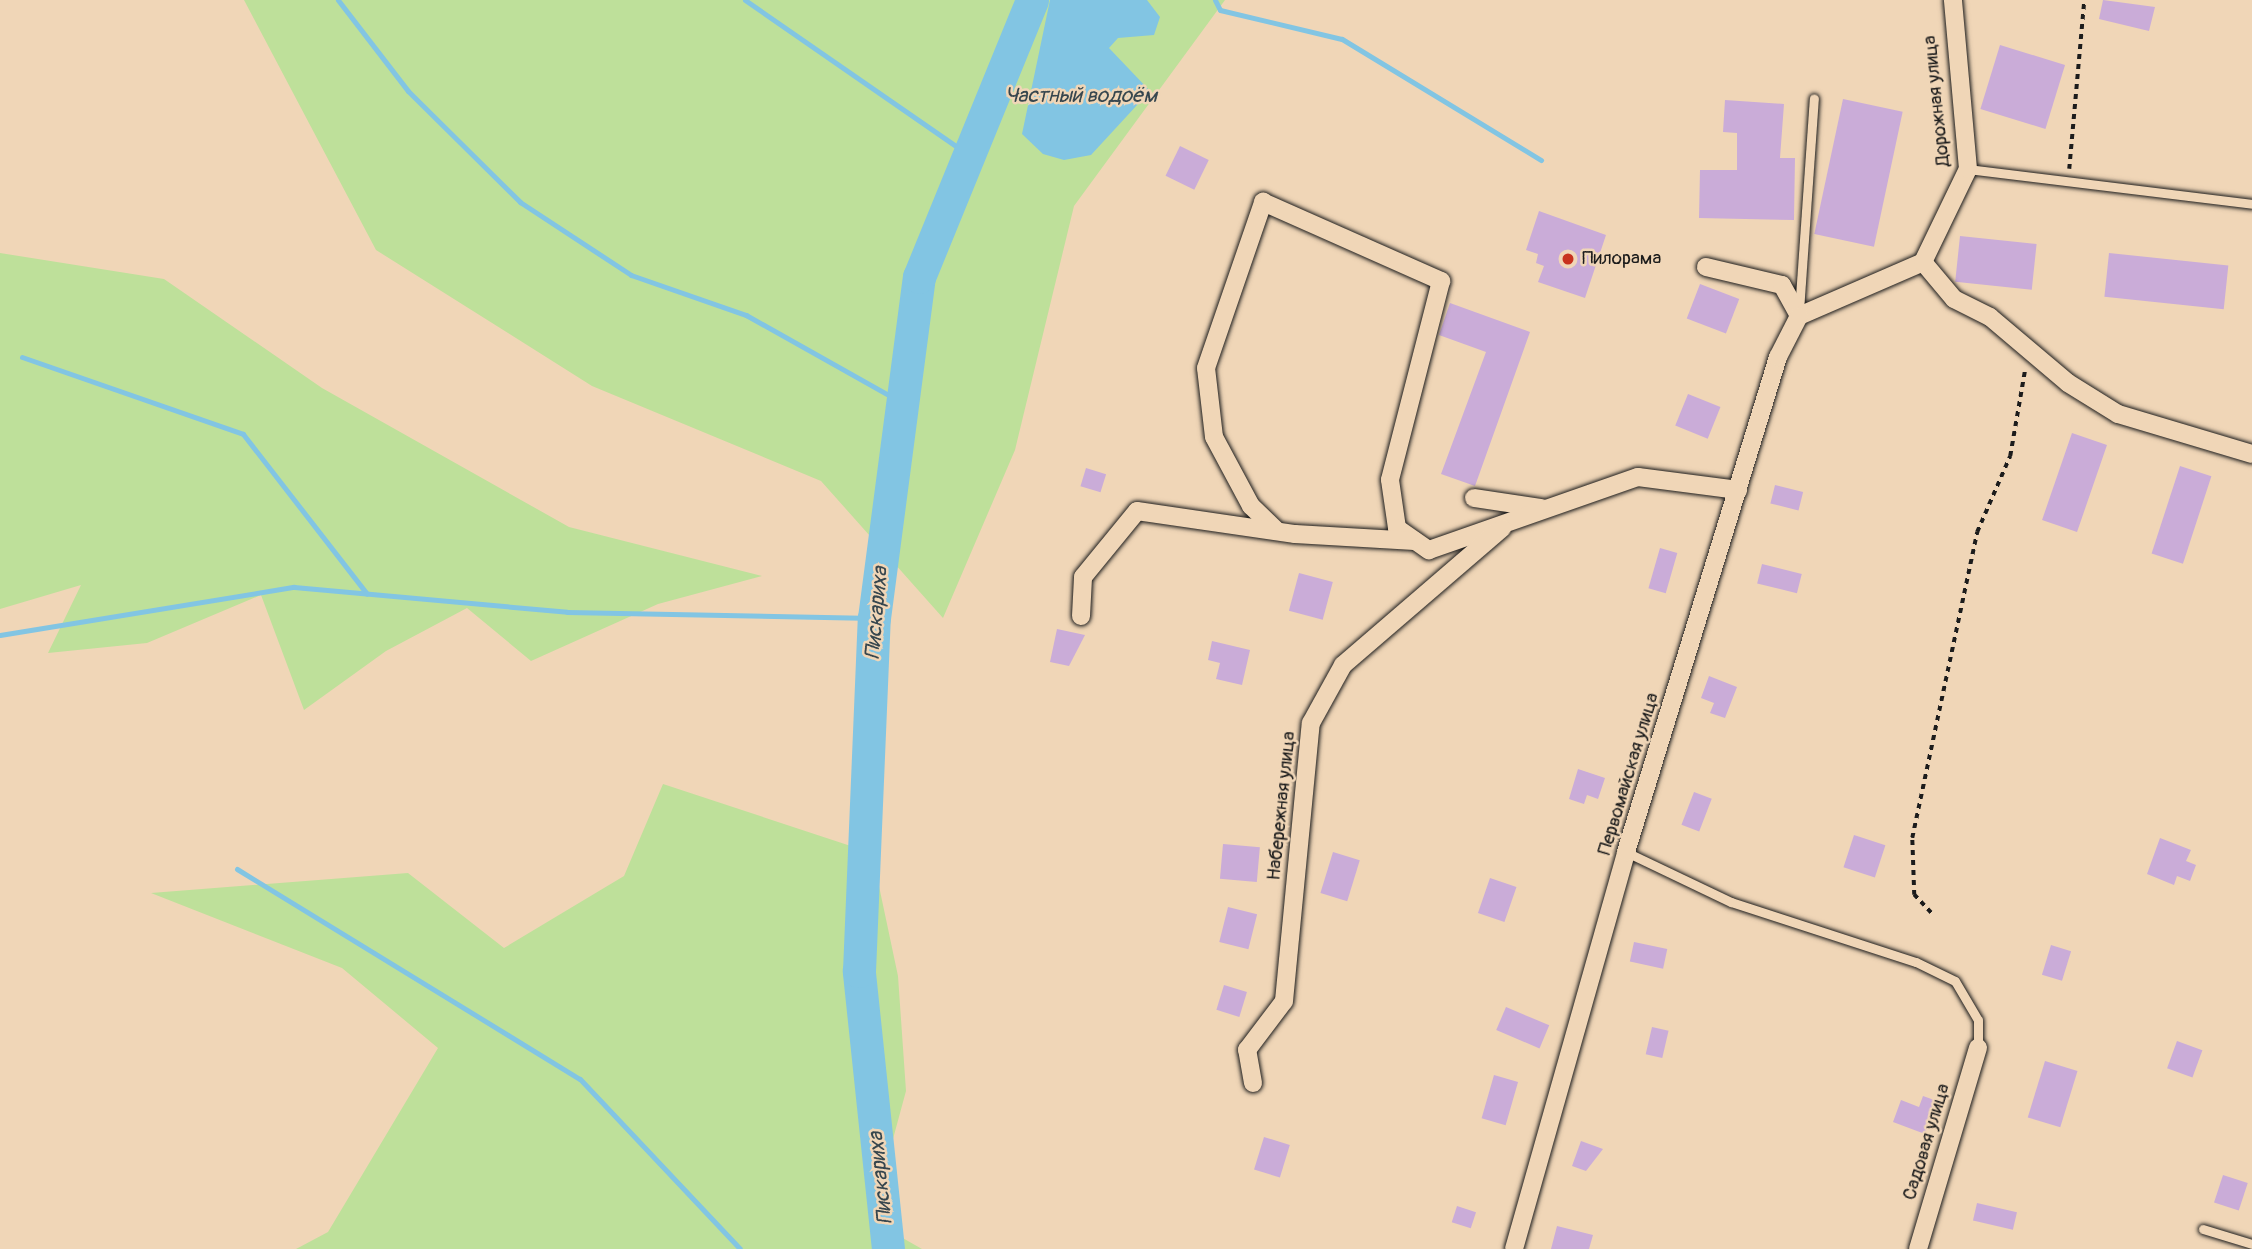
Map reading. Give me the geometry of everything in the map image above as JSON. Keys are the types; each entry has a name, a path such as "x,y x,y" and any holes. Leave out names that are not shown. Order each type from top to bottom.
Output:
{"street":[{"name":"Дорожная улица","path":"1923,262 1968,169 1953,0"},
{"path":"1277,531 1251,506 1214,437 1206,368 1263,202 1441,281 1390,480 1397,528 1429,550 1638,477 1738,490"},
{"path":"1706,267 1782,285 1799,316 1923,262 1954,299 2029,346 2068,383 2118,414 2252,454"},
{"name":"Первомайская улица","path":"1514,1249 1626,852 1779,357 1799,316"},
{"path":"1474,498 1544,509"},
{"path":"1081,615 1083,577 1137,511 1277,531 1415,541"},
{"name":"Набережная улица","path":"1253,1083 1248,1050 1284,1000 1311,723 1343,665 1510,521"},
{"name":"Садовая улица","path":"1918,1249 1978,1048"}],"lane":[{"path":"1799,316 1814,99"},
{"path":"1968,169 2252,204"},
{"path":"1626,852 1731,902 1916,962 1955,981 1978,1020 1978,1048"},
{"path":"2203,1229 2252,1244"}],"path":[{"path":"2068,182 2084,0"},
{"path":"1931,913 1914,895 1912,838 1977,532 2010,456 2029,346"}],"green space":[{"path":"244,0 1225,0 1074,206 1015,450 943,618 821,481 592,386 376,250"},
{"path":"0,253 164,279 322,388 569,527 762,576 658,604 531,661 467,608 386,651 304,710 261,595 147,643 48,653 81,585 0,609"},
{"path":"663,784 872,853 898,976 906,1091 871,1220 922,1249 296,1249 328,1232 438,1048 342,968 151,893 408,873 504,948 624,876"}],"water":[{"name":"Частный водоём","path":"1050,0 1147,0 1160,17 1154,35 1118,38 1109,48 1150,91 1091,155 1064,160 1043,154 1022,134"}],"building":[{"path":"2103,0 2155,7 2149,31 2099,19"},
{"path":"2000,45 2065,65 2045,129 1980,109"},
{"path":"1843,99 1903,112 1874,247 1814,234"},
{"path":"1725,100 1784,104 1780,158 1795,158 1794,220 1699,218 1700,170 1737,170 1737,133 1723,132"},
{"path":"1180,146 1209,160 1194,190 1166,176"},
{"name":"Пилорама","path":"1539,211 1606,235 1585,298 1538,282 1544,266 1536,263 1538,254 1526,250"},
{"path":"1960,236 2037,244 2032,290 1955,282"},
{"path":"2109,253 2228,266 2224,309 2104,297"},
{"path":"1700,284 1739,299 1726,334 1687,319"},
{"path":"1450,303 1530,332 1475,486 1441,474 1486,352 1439,335"},
{"path":"1688,394 1720,407 1708,439 1675,426"},
{"path":"2072,433 2107,445 2077,532 2042,520"},
{"path":"2180,466 2211,476 2183,564 2152,553"},
{"path":"1086,468 1106,474 1101,492 1080,486"},
{"path":"1775,485 1803,492 1799,510 1770,503"},
{"path":"1660,548 1677,553 1666,593 1648,588"},
{"path":"1762,564 1802,574 1797,593 1757,583"},
{"path":"1299,573 1333,582 1323,620 1289,611"},
{"path":"1057,629 1085,635 1069,666 1050,662"},
{"path":"1212,641 1250,650 1242,685 1216,679 1220,663 1208,660"},
{"path":"1709,676 1737,687 1725,718 1710,713 1714,703 1701,698"},
{"path":"1578,769 1605,778 1598,799 1587,795 1584,804 1569,799"},
{"path":"1694,792 1712,799 1699,831 1681,825"},
{"path":"1854,835 1885,845 1875,878 1843,867"},
{"path":"2160,838 2191,850 2186,861 2196,865 2190,881 2177,876 2174,885 2147,874"},
{"path":"1223,844 1260,847 1257,882 1220,879"},
{"path":"1333,852 1360,860 1347,901 1320,893"},
{"path":"1490,878 1516,887 1504,922 1478,913"},
{"path":"1228,907 1257,914 1248,949 1219,942"},
{"path":"1634,942 1667,949 1663,969 1630,962"},
{"path":"2051,945 2071,951 2062,981 2042,975"},
{"path":"1224,985 1247,992 1239,1017 1216,1010"},
{"path":"1506,1007 1549,1025 1539,1048 1496,1030"},
{"path":"1652,1027 1669,1031 1662,1058 1646,1054"},
{"path":"2177,1041 2202,1050 2192,1077 2167,1068"},
{"path":"2045,1061 2078,1071 2060,1127 2028,1117"},
{"path":"1494,1075 1518,1082 1506,1125 1482,1118"},
{"path":"1923,1096 1937,1101 1925,1134 1893,1122 1901,1100 1919,1107"},
{"path":"1264,1137 1290,1145 1280,1177 1254,1170"},
{"path":"1581,1141 1603,1149 1586,1171 1572,1166"},
{"path":"2223,1175 2248,1183 2239,1211 2214,1203"},
{"path":"1977,1203 2017,1212 2013,1230 1973,1221"},
{"path":"1457,1206 1476,1212 1471,1228 1452,1222"},
{"path":"1557,1226 1593,1235 1589,1249 1551,1249"}],"waterway":[{"path":"338,0 408,91 520,202 631,275 746,315 903,403"},
{"path":"745,0 969,155"},
{"name":"Пискариха","path":"888,1249 859,971 874,618 919,277 1032,0"},
{"path":"1215,0 1220,10 1342,39 1541,160"},
{"path":"22,357 243,434 367,594"},
{"path":"0,635 294,587 567,612 874,618"},
{"path":"237,869 580,1079 740,1249"}],"place":[{"name":"Пилорама","path":"1568,259"}]}
